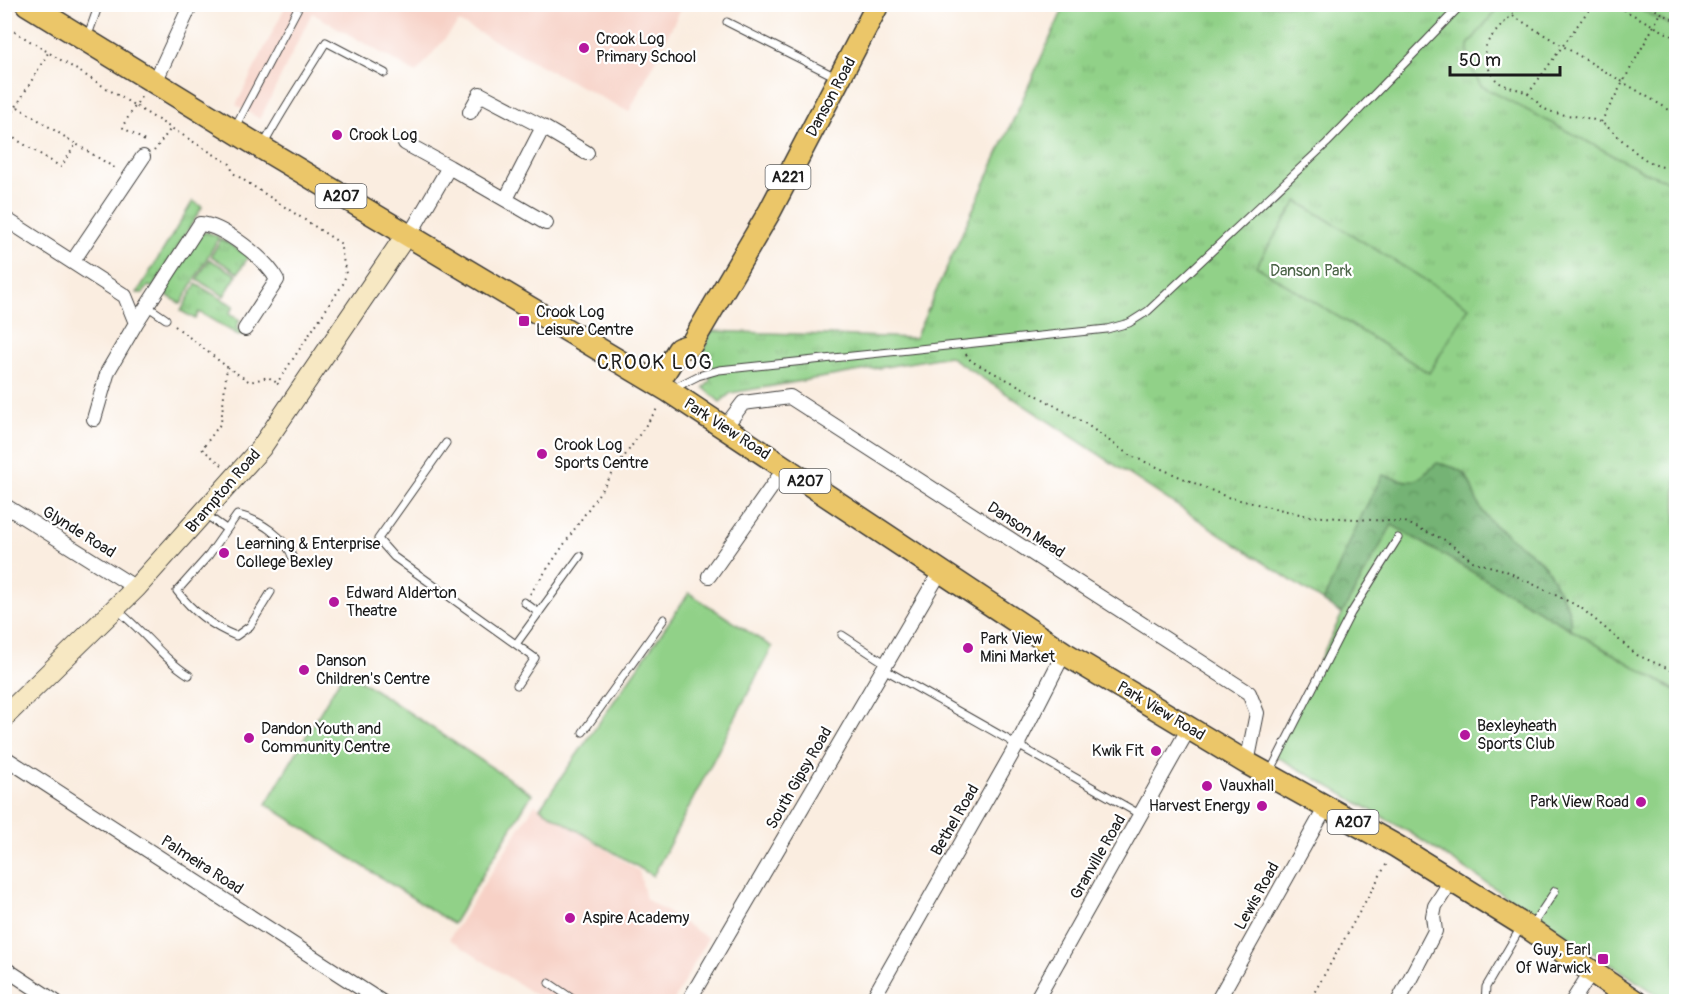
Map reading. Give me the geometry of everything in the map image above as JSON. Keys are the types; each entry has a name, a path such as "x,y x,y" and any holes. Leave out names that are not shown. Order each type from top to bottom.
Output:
{"main road":[{"name":"A207","path":"27,4 86,40 150,87 233,131 663,387"},
{"name":"Danson Road","path":"663,387 693,355 691,345 770,211 841,80 878,4"},
{"name":"Park View Road","path":"663,387 1064,653 1246,763 1396,846 1526,927 1636,1002"}],"street":[{"path":"150,87 191,4"},
{"path":"470,112 480,94 587,153"},
{"path":"506,199 543,127"},
{"path":"405,143 546,223"},
{"path":"73,261 143,157"},
{"path":"407,235 449,167"},
{"path":"4,218 125,296 136,323"},
{"path":"94,419 108,371 200,224 212,224 270,265 278,280 244,329"},
{"name":"Brampton Road","path":"7,710 136,588 205,514 261,448 407,235"},
{"name":"Danson Mead","path":"725,427 743,403 790,397 1249,693 1257,713 1246,763"},
{"name":"Park View Road","path":"709,576 785,468"},
{"name":"Glynde Road","path":"4,505 136,588"},
{"name":"South Gipsy Road","path":"688,1002 940,572"},
{"name":"Bethel Road","path":"871,1002 1017,745 1064,653"},
{"name":"Granville Road","path":"1035,1002 1189,728"},
{"name":"Palmeira Road","path":"4,757 382,1002"},
{"name":"Lewis Road","path":"1216,1002 1326,807"},
{"path":"1398,1002 1435,931 1433,916 1435,906 1451,881"},
{"path":"4,968 56,1002"},
{"path":"1572,1002 1592,972"}],"lane":[{"path":"86,40 99,4"},
{"path":"233,131 300,4"},
{"path":"663,387 719,370 1107,329 1130,324 1148,311 1327,143 1461,4"},
{"path":"727,22 841,80"},
{"path":"262,148 281,111 326,42 385,73"},
{"path":"147,306 166,319"},
{"path":"446,443 378,539 394,557 535,658 517,685"},
{"path":"205,514 226,529"},
{"path":"271,592 250,627 236,636 218,629 195,613 177,591 209,555 237,515 248,517 259,523 290,548 293,559"},
{"path":"1269,775 1351,613 1398,538"},
{"path":"516,644 580,556"},
{"path":"524,602 539,613"},
{"path":"115,609 137,626 176,667 189,675"},
{"path":"583,732 664,619"},
{"path":"842,635 884,666 1141,815"},
{"path":"1485,1002 1486,987 1526,927 1555,891"},
{"path":"549,983 577,1002"}],"path":[{"path":"1521,4 1486,44 1485,57 1490,71 1500,83 1528,94 1546,110 1601,122 1618,134 1629,148 1649,161 1663,167 1677,164"},
{"path":"1528,94 1593,4"},
{"path":"1613,4 1677,38"},
{"path":"1645,4 1677,21"},
{"path":"1601,122 1661,13"},
{"path":"1512,16 1677,114"},
{"path":"4,25 230,164 233,173 340,243 346,274 343,284 276,383"},
{"path":"4,127 48,53"},
{"path":"150,87 122,127 157,150"},
{"path":"17,106 130,177"},
{"path":"162,142 172,128"},
{"path":"4,132 61,167 76,144"},
{"path":"166,319 227,367 250,382 268,377 296,398"},
{"path":"959,345 971,361 1058,408 1130,455 1239,500 1308,516 1405,522 1445,540 1474,562 1504,570 1580,607 1637,655 1677,672"},
{"path":"227,367 221,423 202,450 236,476"},
{"path":"524,602 663,387"},
{"path":"1309,1002 1396,846"}],"shaded area":[{"name":"Crook Log Primary School","path":"286,5 683,5 629,112 459,22 416,73 312,13 260,119 236,105"},
{"name":"Aspire Academy","path":"535,804 639,871 646,899 708,938 673,1002 545,1001 449,939"}],"green space":[{"path":"1501,4 1632,5 1676,28 1676,181 1671,182 1649,174 1481,86 1469,64 1468,45"},
{"name":"Danson Park","path":"1065,5 1676,5 1676,691 1392,525 1342,614 949,356 731,393 720,402 704,388 710,381 710,360 701,359 711,331 915,338"},
{"path":"193,201 202,207 153,288 149,286 143,293 137,293"},
{"path":"1297,201 1469,307 1429,373 1256,266"},
{"path":"207,232 219,237 181,304 163,293 202,233"},
{"path":"221,239 249,256 238,273 211,256"},
{"path":"209,259 237,275 224,296 197,280"},
{"path":"196,284 234,306 229,314 240,320 236,328 243,332 240,336 199,312 195,319 181,311"},
{"path":"1437,463 1451,466 1466,476 1486,516 1501,531 1534,555 1548,570 1568,609 1570,629 1392,525 1342,614 1323,602 1364,510 1383,475 1413,481"},
{"name":"Bexleyheath Sports Club","path":"1392,525 1676,691 1676,1001 1667,1001 1409,832 1274,755 1342,614"},
{"path":"689,593 772,647 653,876 540,808"},
{"path":"345,670 532,794 453,924 266,804"}],"place":[{"name":"Crook Log Primary School","path":"584,48"},
{"name":"Crook Log","path":"337,135"},
{"name":"Crook Log Leisure Centre","path":"524,321"},
{"name":"Crook Log Sports Centre","path":"542,454"},
{"name":"Learning & Enterprise College Bexley","path":"224,553"},
{"name":"Edward Alderton Theatre","path":"334,602"},
{"name":"Park View Mini Market","path":"968,648"},
{"name":"Danson Children's Centre","path":"304,670"},
{"name":"Bexleyheath Sports Club","path":"1465,735"},
{"name":"Dandon Youth and Community Centre","path":"249,738"},
{"name":"Kwik Fit","path":"1156,751"},
{"name":"Vauxhall","path":"1207,786"},
{"name":"Park View Road","path":"1641,802"},
{"name":"Harvest Energy","path":"1262,806"},
{"name":"Aspire Academy","path":"570,918"},
{"name":"Guy, Earl Of Warwick","path":"1603,959"}],"district":[{"name":"CROOK LOG","path":"655,362"}]}
